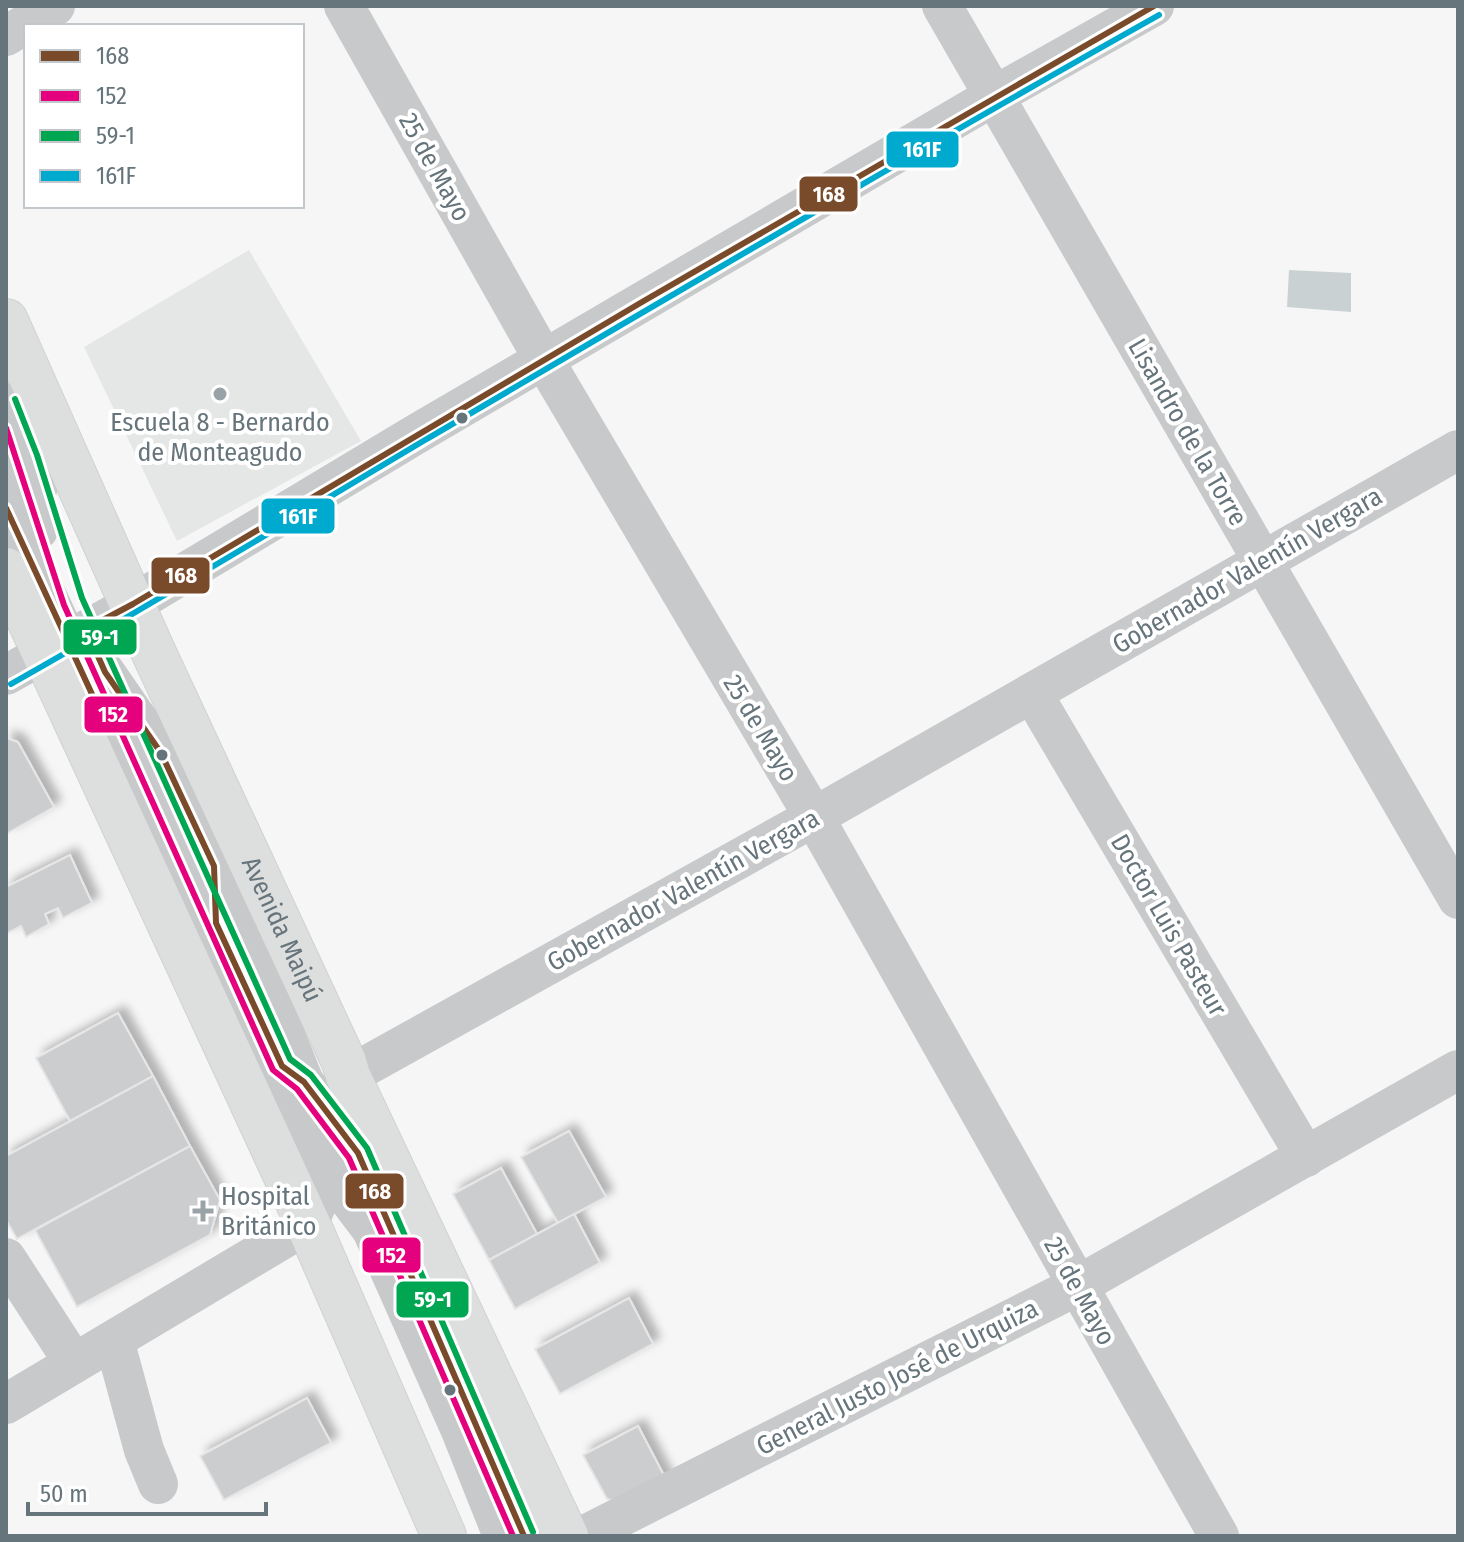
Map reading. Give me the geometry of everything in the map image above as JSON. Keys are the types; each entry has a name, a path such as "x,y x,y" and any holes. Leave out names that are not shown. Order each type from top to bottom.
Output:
{"main road":[{"name":"Avenida Maipú","path":"6,321 348,1076 566,1536"},
{"path":"6,570 67,629 308,1224 444,1536"}],"street":[{"path":"26,24 55,6"},
{"name":"25 de Mayo","path":"344,6 544,360 814,817 1219,1536"},
{"name":"Lisandro de la Torre","path":"942,6 1458,899"},
{"path":"6,675 67,629 133,604 994,96 1154,6"},
{"path":"6,36 24,25"},
{"path":"6,403 19,430 67,629"},
{"name":"Gobernador Valentín Vergara","path":"348,1076 814,817 1458,450"},
{"path":"6,460 67,629 105,672 215,893 337,1155 448,1418 503,1536"},
{"path":"6,508 67,629 278,1094 337,1155"},
{"name":"Doctor Luis Pasteur","path":"1032,693 1306,1157"},
{"name":"General Justo José de Urquiza","path":"583,1536 1077,1286 1458,1070"},
{"path":"6,1404 308,1224 337,1155 348,1076"},
{"path":"337,1155 358,1153 524,1536"},
{"path":"6,1258 74,1363"},
{"path":"114,1340 144,1450 158,1484"},
{"path":"448,1418 491,1536"}],"shaded area":[{"name":"Escuela 8 - Bernardo de Monteagudo","path":"249,250 361,441 177,541 84,347"},
{"path":"1289,270 1351,273 1351,312 1287,307"}],"building":[{"path":"6,738 18,742 54,807 6,834"},
{"path":"70,855 92,903 63,918 58,908 45,914 49,924 26,937 21,926 6,934 6,887"},
{"path":"118,1013 153,1076 70,1121 36,1058"},
{"path":"153,1076 190,1146 17,1239 6,1220 6,1156"},
{"path":"569,1131 606,1197 558,1223 521,1157"},
{"path":"190,1146 220,1200 210,1235 77,1307 35,1230"},
{"path":"501,1168 537,1234 489,1260 453,1194"},
{"path":"574,1214 600,1263 515,1309 489,1260"},
{"path":"629,1298 653,1344 560,1394 535,1349"},
{"path":"307,1398 331,1443 224,1500 200,1456"},
{"path":"638,1426 670,1487 633,1506 607,1499 583,1455"}],"transit line":[{"name":"168","path":"524,1536 358,1153 304,1082 282,1066 216,923 214,866 161,753 105,672 86,629 1154,6"},
{"name":"161F","path":"11,684 791,226 1159,15"},
{"name":"59-1","path":"15,399 37,455 82,598 290,1059 311,1075 367,1148 533,1532"},
{"name":"152","path":"6,428 64,605 273,1070 297,1089 349,1158 513,1536"},
{"name":"168","path":"6,508 97,705"}],"place":[{"name":"Escuela 8 - Bernardo de Monteagudo","path":"220,394"},
{"name":"Hospital Británico","path":"203,1211"}]}
